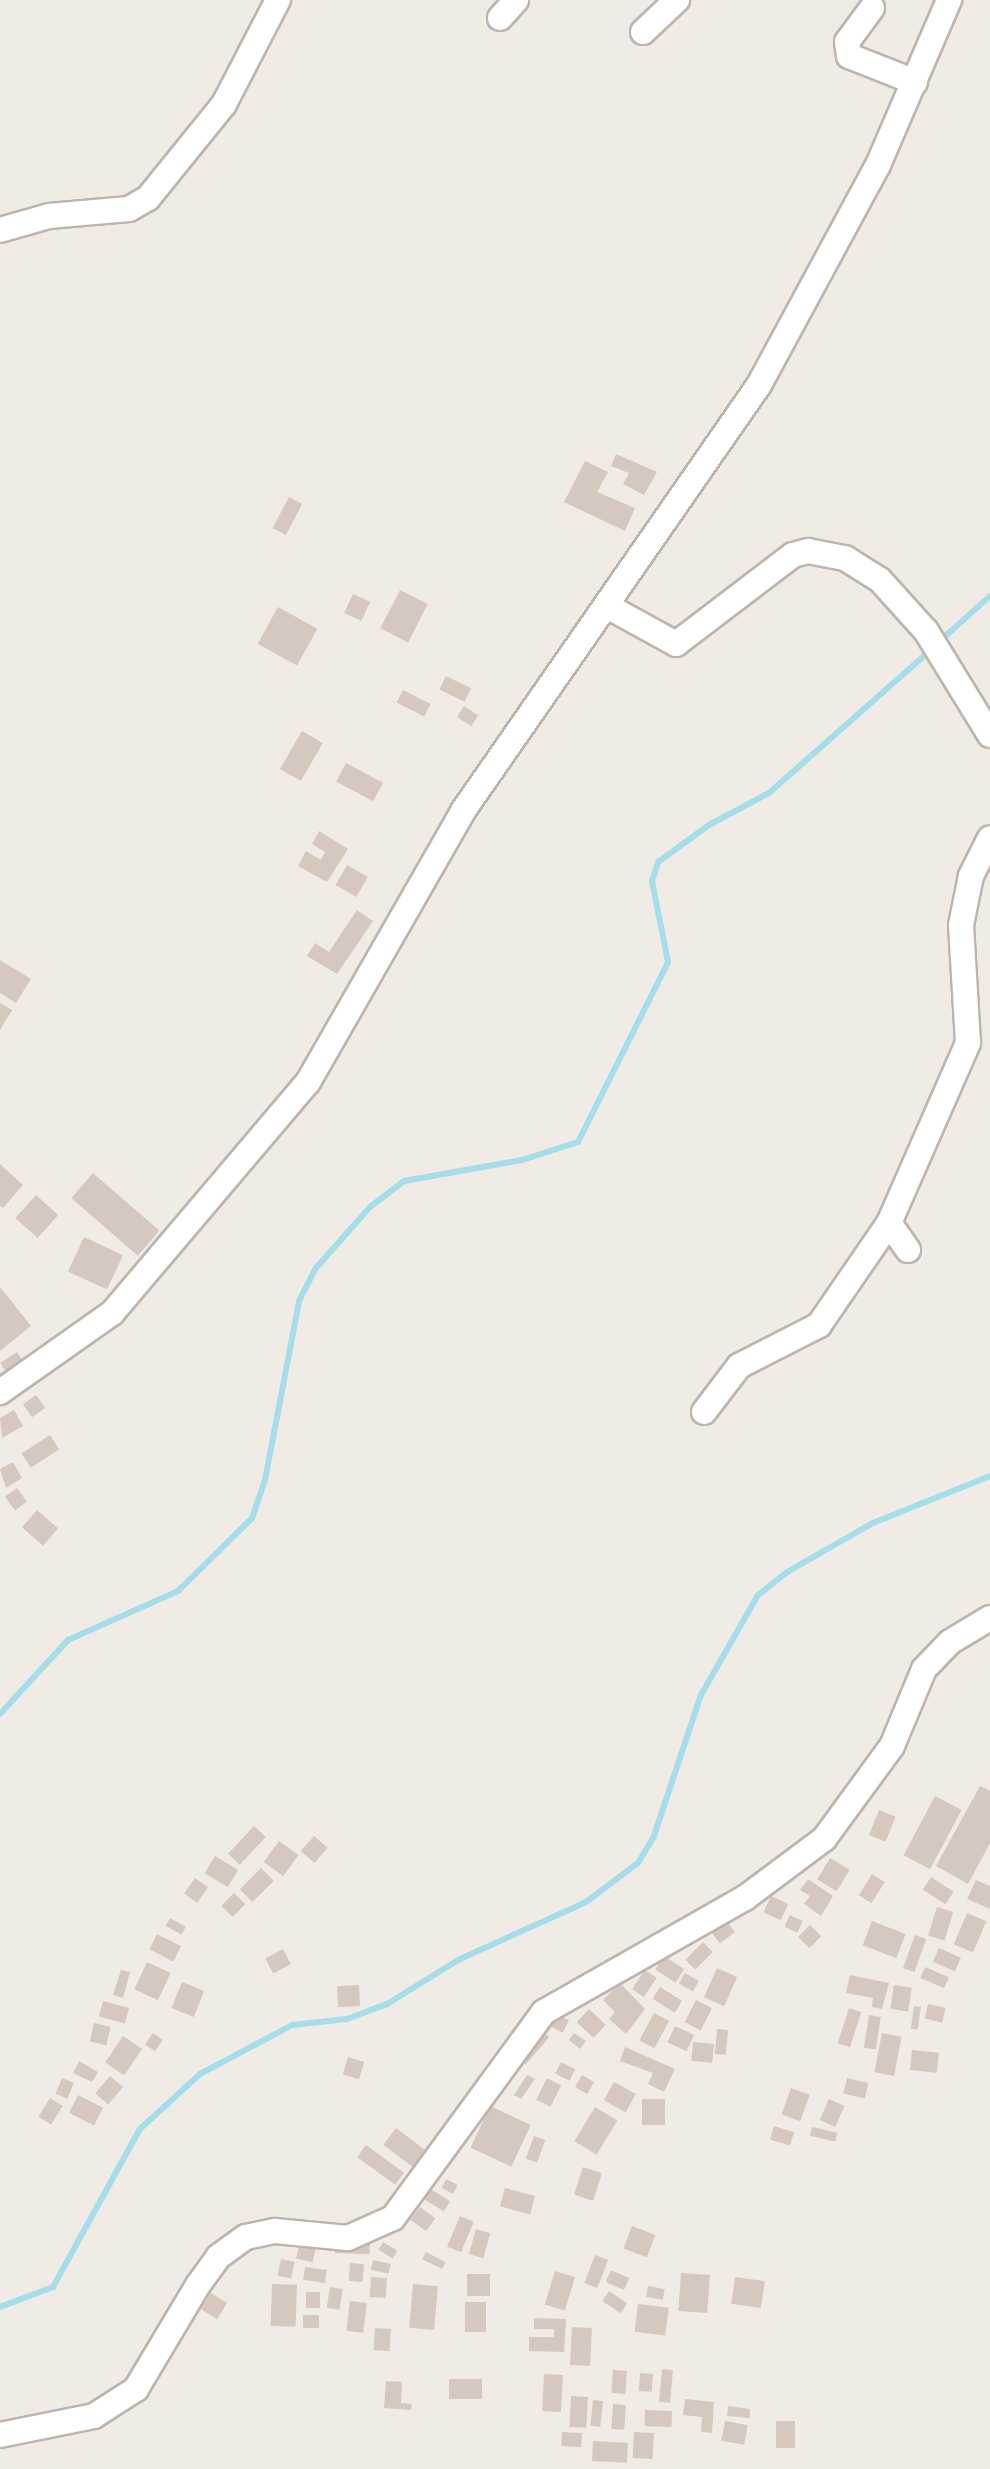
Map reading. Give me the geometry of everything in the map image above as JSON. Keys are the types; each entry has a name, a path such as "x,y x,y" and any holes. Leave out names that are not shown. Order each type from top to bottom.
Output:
{"street":[{"path":"0,230 49,216 129,209 148,198 224,104 278,0"},
{"path":"643,32 677,0"},
{"path":"0,1392 112,1313 271,1132 334,1041 463,811 550,680 607,606 759,385 799,316 915,82 949,0"},
{"path":"872,8 847,42 849,56 915,82"},
{"path":"607,606 677,644 759,577 808,551 845,558 880,580 926,631 990,735"},
{"path":"704,1412 738,1366 819,1325 889,1223 968,1043 961,925 971,876 990,838"},
{"path":"889,1223 908,1250"},
{"path":"0,2435 94,2416 136,2389 198,2285 218,2257 246,2237 275,2231 348,2238 393,2218 544,2012 745,1898 824,1839 892,1746 924,1669 950,1642 990,1618"}],"building":[{"path":"616,454 657,472 644,495 623,484 629,473 611,466"},
{"path":"585,461 608,472 597,492 635,508 625,531 564,502"},
{"path":"289,497 302,504 286,535 273,528"},
{"path":"400,590 428,604 408,642 380,628"},
{"path":"353,594 370,602 361,621 344,613"},
{"path":"278,607 317,629 297,666 258,644"},
{"path":"446,676 471,688 465,702 439,689"},
{"path":"403,690 431,704 424,717 397,702"},
{"path":"464,706 478,715 471,726 457,717"},
{"path":"302,731 323,743 301,781 280,769"},
{"path":"346,763 383,783 373,801 336,782"},
{"path":"319,831 348,849 327,882 298,866 306,851 321,860 325,852 312,844"},
{"path":"347,865 368,877 356,897 336,885"},
{"path":"357,910 373,921 337,974 307,956 315,943 329,952"},
{"path":"0,960 31,979 16,1003 0,993"},
{"path":"0,1003 12,1010 0,1030"},
{"path":"0,1164 23,1185 3,1208 0,1206"},
{"path":"93,1173 159,1231 138,1256 71,1198"},
{"path":"36,1195 58,1215 38,1238 15,1218"},
{"path":"84,1237 123,1255 107,1290 68,1271"},
{"path":"0,1287 31,1326 0,1351"},
{"path":"17,1352 30,1372 13,1383 0,1363"},
{"path":"36,1395 45,1408 32,1417 23,1404"},
{"path":"14,1410 23,1426 2,1438 0,1418"},
{"path":"50,1435 59,1449 31,1468 21,1454"},
{"path":"13,1462 22,1478 6,1488 0,1469"},
{"path":"17,1488 27,1502 15,1511 5,1497"},
{"path":"37,1510 58,1528 43,1546 22,1527"},
{"path":"980,1786 990,1791 990,1843 968,1884 936,1866"},
{"path":"935,1796 961,1810 930,1869 904,1855"},
{"path":"879,1810 896,1817 886,1842 869,1835"},
{"path":"254,1826 266,1837 240,1865 228,1854"},
{"path":"314,1836 328,1848 314,1863 301,1851"},
{"path":"279,1841 298,1855 283,1876 264,1862"},
{"path":"215,1856 238,1870 228,1887 205,1873"},
{"path":"830,1858 850,1870 837,1891 817,1879"},
{"path":"261,1868 274,1881 253,1902 240,1889"},
{"path":"872,1874 885,1882 871,1903 859,1895"},
{"path":"931,1877 954,1892 945,1904 923,1890"},
{"path":"195,1878 208,1887 197,1903 184,1894"},
{"path":"808,1879 833,1896 821,1916 804,1904 810,1896 800,1890"},
{"path":"976,1880 990,1886 990,1909 967,1899"},
{"path":"234,1893 245,1904 233,1917 221,1906"},
{"path":"771,1896 788,1904 781,1920 763,1912"},
{"path":"937,1907 953,1912 944,1941 928,1936"},
{"path":"967,1913 986,1921 973,1953 954,1944"},
{"path":"790,1915 803,1921 797,1933 785,1927"},
{"path":"170,1918 186,1927 181,1935 166,1926"},
{"path":"726,1920 735,1932 720,1943 711,1931"},
{"path":"872,1921 906,1934 896,1958 863,1945"},
{"path":"810,1925 821,1936 809,1948 798,1937"},
{"path":"157,1934 181,1946 173,1961 149,1949"},
{"path":"915,1935 926,1939 914,1972 903,1968"},
{"path":"703,1942 713,1952 695,1970 685,1960"},
{"path":"939,1948 961,1958 955,1971 933,1962"},
{"path":"283,1949 291,1964 273,1973 265,1958"},
{"path":"664,1956 684,1969 675,1982 655,1969"},
{"path":"147,1962 171,1973 158,2000 134,1989"},
{"path":"925,1967 949,1977 944,1988 920,1978"},
{"path":"717,1968 737,1977 724,2006 704,1997"},
{"path":"121,1970 130,1972 123,1998 113,1995"},
{"path":"645,1970 657,1978 644,1997 632,1989"},
{"path":"685,1973 699,1981 693,1991 679,1983"},
{"path":"850,1975 889,1983 882,2009 872,2007 873,1998 846,1993"},
{"path":"182,1982 204,1991 194,2017 172,2008"},
{"path":"620,1983 645,2009 626,2034 609,2019 615,2012 603,2000"},
{"path":"359,1985 360,2006 338,2007 337,1986"},
{"path":"894,1985 912,1988 908,2012 890,2009"},
{"path":"660,1987 682,2001 675,2013 653,1999"},
{"path":"696,2000 712,2008 701,2030 685,2022"},
{"path":"103,2001 129,2008 125,2023 99,2016"},
{"path":"928,2004 946,2008 942,2023 925,2019"},
{"path":"914,2006 921,2007 918,2030 911,2029"},
{"path":"849,2008 861,2012 850,2047 838,2043"},
{"path":"589,2009 606,2025 594,2038 577,2022"},
{"path":"553,2012 569,2020 563,2033 547,2024"},
{"path":"654,2013 669,2021 654,2048 639,2040"},
{"path":"869,2015 881,2017 876,2049 864,2048"},
{"path":"94,2023 111,2027 106,2045 90,2042"},
{"path":"675,2026 694,2035 686,2051 667,2042"},
{"path":"717,2029 728,2030 726,2055 715,2054"},
{"path":"541,2030 549,2037 526,2064 517,2057"},
{"path":"153,2033 163,2040 155,2051 145,2044"},
{"path":"574,2033 586,2041 580,2049 569,2040"},
{"path":"882,2033 902,2037 894,2076 874,2072"},
{"path":"123,2036 142,2049 124,2075 105,2063"},
{"path":"693,2042 714,2044 712,2063 691,2061"},
{"path":"625,2047 675,2069 664,2092 648,2084 653,2073 620,2061"},
{"path":"912,2050 939,2053 937,2073 910,2070"},
{"path":"348,2057 364,2062 359,2079 343,2074"},
{"path":"79,2061 98,2072 92,2082 73,2073"},
{"path":"561,2062 575,2069 569,2081 555,2074"},
{"path":"527,2075 535,2079 521,2099 514,2095"},
{"path":"582,2075 594,2082 587,2094 575,2087"},
{"path":"110,2076 123,2087 108,2105 95,2094"},
{"path":"62,2078 74,2083 67,2099 55,2094"},
{"path":"547,2078 561,2085 550,2107 536,2099"},
{"path":"847,2078 868,2083 865,2099 843,2094"},
{"path":"614,2082 636,2094 626,2112 604,2100"},
{"path":"791,2088 810,2095 800,2121 781,2114"},
{"path":"78,2095 103,2108 94,2126 69,2113"},
{"path":"50,2098 63,2106 51,2125 38,2117"},
{"path":"642,2099 665,2099 665,2125 642,2125"},
{"path":"829,2099 845,2106 835,2127 820,2120"},
{"path":"490,2106 531,2125 511,2167 471,2148"},
{"path":"595,2107 617,2120 597,2155 574,2141"},
{"path":"774,2126 794,2132 790,2146 770,2139"},
{"path":"812,2127 837,2133 835,2142 810,2136"},
{"path":"396,2128 427,2151 415,2168 383,2145"},
{"path":"534,2136 545,2140 537,2163 526,2159"},
{"path":"366,2145 404,2173 395,2185 357,2157"},
{"path":"583,2167 602,2173 593,2201 574,2195"},
{"path":"446,2179 458,2185 453,2194 441,2188"},
{"path":"429,2188 450,2201 444,2211 423,2198"},
{"path":"505,2188 535,2196 530,2214 500,2206"},
{"path":"420,2207 435,2218 426,2231 411,2220"},
{"path":"460,2216 474,2222 461,2252 447,2246"},
{"path":"632,2226 655,2235 647,2257 623,2248"},
{"path":"476,2229 490,2233 483,2258 469,2254"},
{"path":"301,2237 318,2241 313,2262 296,2258"},
{"path":"335,2241 370,2242 370,2254 335,2253"},
{"path":"383,2242 398,2251 393,2258 378,2250"},
{"path":"426,2252 446,2262 442,2269 422,2259"},
{"path":"595,2255 608,2260 597,2288 584,2283"},
{"path":"281,2259 295,2262 291,2279 277,2276"},
{"path":"373,2260 391,2264 388,2274 371,2270"},
{"path":"350,2263 364,2264 363,2282 349,2281"},
{"path":"305,2267 327,2270 325,2283 303,2280"},
{"path":"611,2270 629,2278 624,2290 606,2282"},
{"path":"555,2271 575,2277 565,2311 545,2304"},
{"path":"681,2273 710,2275 707,2313 678,2311"},
{"path":"467,2274 490,2274 490,2296 467,2296"},
{"path":"371,2277 387,2278 386,2298 370,2297"},
{"path":"735,2277 765,2281 761,2308 731,2304"},
{"path":"272,2284 297,2285 296,2327 271,2326"},
{"path":"413,2284 438,2286 434,2330 409,2328"},
{"path":"648,2286 665,2289 663,2300 646,2297"},
{"path":"330,2287 343,2289 340,2310 327,2308"},
{"path":"609,2291 627,2303 621,2313 602,2301"},
{"path":"306,2292 320,2292 320,2308 306,2308"},
{"path":"211,2293 227,2303 217,2319 201,2309"},
{"path":"350,2301 367,2303 363,2333 346,2331"},
{"path":"465,2302 486,2302 486,2332 465,2332"},
{"path":"638,2304 669,2308 665,2336 635,2332"},
{"path":"303,2315 319,2315 319,2328 303,2328"},
{"path":"534,2318 566,2319 564,2352 529,2351 529,2337 554,2337 554,2329 534,2329"},
{"path":"572,2327 592,2328 590,2366 570,2365"},
{"path":"375,2328 391,2329 389,2351 373,2350"},
{"path":"662,2369 673,2370 670,2403 659,2402"},
{"path":"613,2370 627,2371 625,2394 611,2393"},
{"path":"640,2373 653,2374 652,2392 639,2391"},
{"path":"544,2374 563,2375 561,2412 542,2411"},
{"path":"449,2379 482,2379 482,2399 449,2399"},
{"path":"386,2381 402,2382 401,2403 412,2404 411,2410 384,2408"},
{"path":"571,2396 588,2397 586,2428 569,2427"},
{"path":"685,2399 714,2402 712,2433 701,2432 702,2417 683,2415"},
{"path":"593,2400 603,2401 600,2427 590,2426"},
{"path":"613,2404 626,2405 624,2430 611,2429"},
{"path":"728,2406 750,2409 750,2418 727,2416"},
{"path":"645,2410 672,2411 671,2427 644,2426"},
{"path":"725,2421 748,2425 744,2445 722,2441"},
{"path":"776,2421 795,2421 795,2448 776,2448"},
{"path":"562,2432 582,2433 581,2447 561,2446"},
{"path":"634,2432 654,2433 653,2459 633,2458"},
{"path":"593,2441 628,2443 627,2463 592,2461"}],"waterway":[{"path":"940,641 990,596"},
{"path":"0,1714 68,1640 178,1591 252,1518 265,1480 299,1301 316,1268 370,1207 404,1181 522,1160 578,1142 668,962 652,881 658,862 709,825 769,793 932,649"},
{"path":"0,2307 53,2287 140,2129 200,2074 292,2025 347,2019 387,2004 460,1959 586,1902 638,1863 654,1836 701,1695 758,1595 787,1572 873,1523 990,1476"}]}
